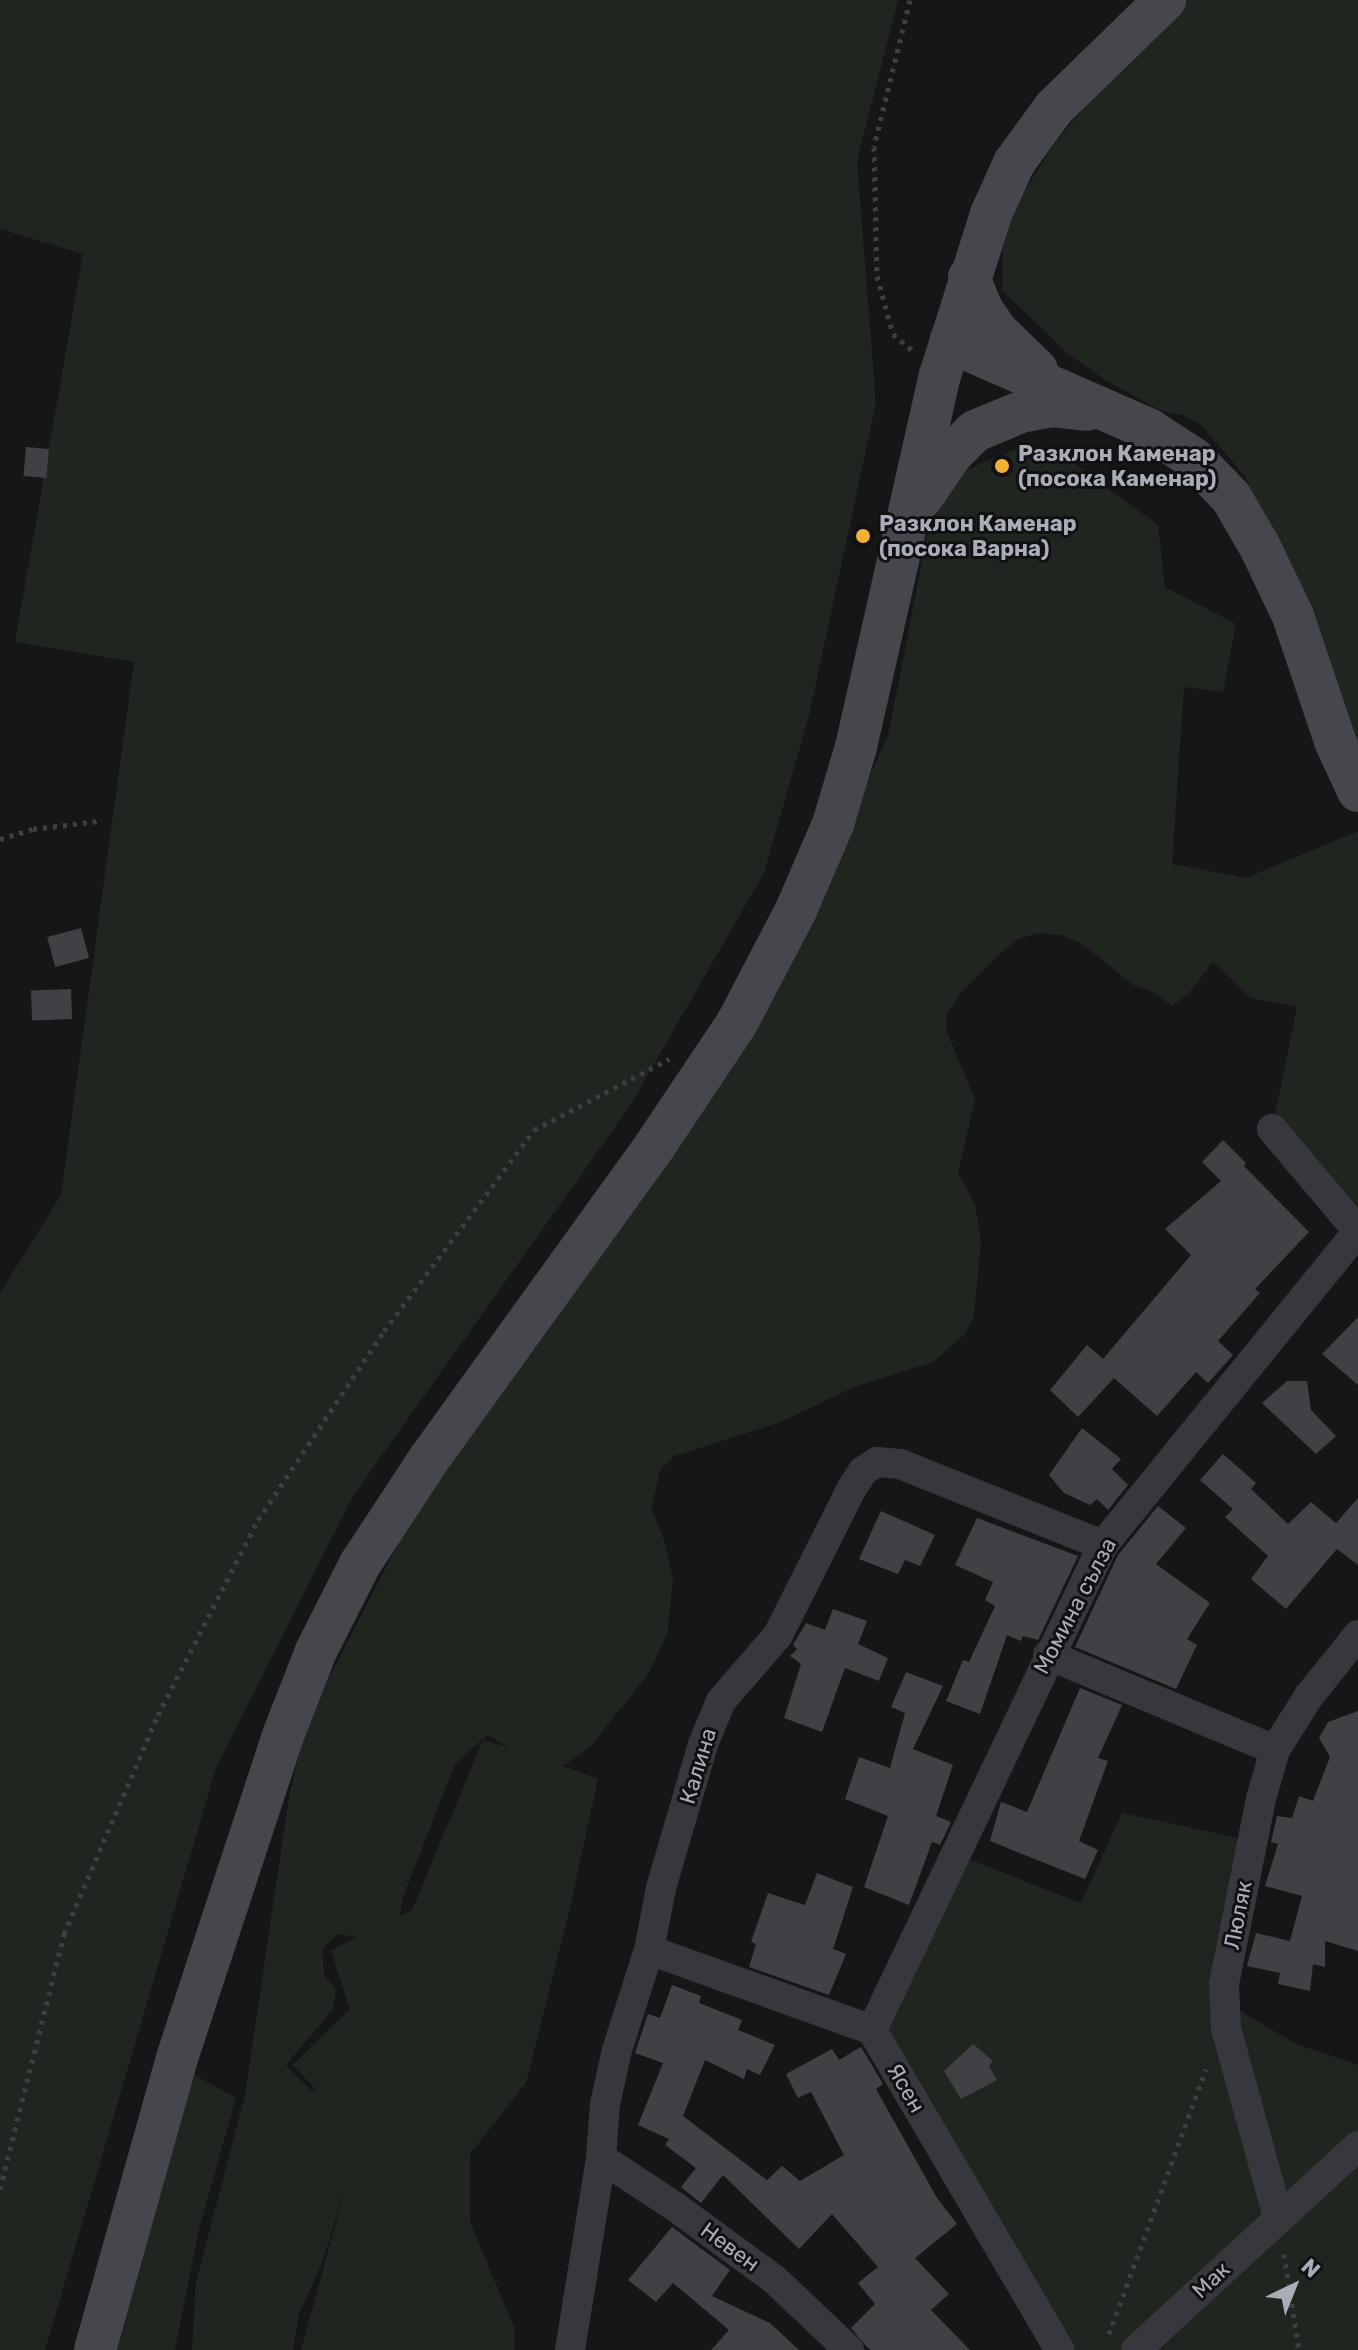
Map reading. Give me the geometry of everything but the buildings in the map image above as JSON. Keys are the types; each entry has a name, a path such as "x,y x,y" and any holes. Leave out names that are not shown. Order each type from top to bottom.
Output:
{"street":[{"path":"95,2350 177,2058 284,1733 316,1651 360,1564 429,1459 654,1147 737,1023 789,925 833,824 852,760 945,359 969,277 1014,163 1054,108 1165,0"},
{"path":"969,277 982,309 1016,352 1102,411"},
{"path":"945,359 1150,430 1193,458 1231,497 1260,547 1293,616 1335,741 1358,791"},
{"path":"911,515 951,455 975,431 1021,412 1051,406 1102,411"},
{"path":"1272,1129 1358,1231"},
{"name":"Момина сълза","path":"872,2030 1103,1545 1358,1231"},
{"name":"Калина","path":"570,2350 601,2158 605,2104 617,2050 649,1950 661,1888 711,1721 731,1689 778,1635 863,1471 877,1462 900,1464 1103,1545"},
{"name":"Люляк","path":"1278,2217 1225,2015 1224,1984 1261,1799 1275,1750 1309,1696 1358,1635"},
{"path":"1048,1655 1275,1750"},
{"path":"649,1950 872,2030"},
{"name":"Ясен","path":"872,2030 1060,2350"},
{"name":"Мак","path":"1136,2350 1358,2146"},
{"name":"Невен","path":"601,2158 674,2206 775,2280 849,2350"}],"path":[{"path":"910,0 874,147 877,276 893,334 945,359"},
{"path":"0,839 33,829 99,821"},
{"path":"0,2189 64,1934 158,1715 258,1520 384,1331 534,1130 683,1052"},
{"path":"1109,2335 1225,2015"},
{"path":"1278,2217 1299,2350"}],"shaded area":[{"path":"0,0 898,0 857,161 876,403 809,716 764,873 630,1106 353,1496 216,1768 45,2350 0,2350 0,1293 61,1195 134,662 15,642 83,254 0,229"},
{"path":"1181,0 1358,0 1358,765 1293,587 1245,476 1201,425 1182,415 1161,411 1102,378 1066,352 1002,290 1003,243 1018,201 1053,146 1111,75"},
{"path":"1018,448 1069,460 1158,525 1165,587 1236,624 1223,692 1184,687 1172,864 1246,878 1358,831 1358,1231 1272,1129 1297,1007 1250,998 1213,962 1189,993 1172,1006 1154,992 1133,985 1081,943 1061,935 1040,933 1020,938 1005,949 961,993 946,1015 947,1032 975,1100 958,1173 975,1204 981,1240 974,1317 965,1334 933,1362 854,1387 781,1422 674,1456 660,1471 651,1508 664,1540 673,1579 667,1634 649,1673 590,1747 563,1766 598,1779 570,1908 526,2083 470,2154 470,2222 514,2327 514,2350 301,2350 345,2190 322,2263 299,2314 293,2350 192,2350 196,2282 245,2095 289,1797 307,1720 419,1504 747,1040 888,736 929,526 966,470","holes":["487,1735 509,1748 483,1740 412,1910 400,1916 402,1900 455,1764","337,1934 356,1937 331,1951 350,2009 293,2065 315,2089 312,2091 286,2065 333,2009 336,1990 324,1975 323,1949"]},
{"path":"1122,1813 1239,1838 1239,2010 1296,2044 1358,2065 1358,2350 1071,2350 883,2032 963,1857 1081,1903"},
{"path":"182,2068 236,2098 200,2225 175,2350 106,2350"}],"place":[{"name":"Разклон Каменар (посока Каменар)","path":"1002,466"},
{"name":"Разклон Каменар (посока Варна)","path":"863,536"}]}
